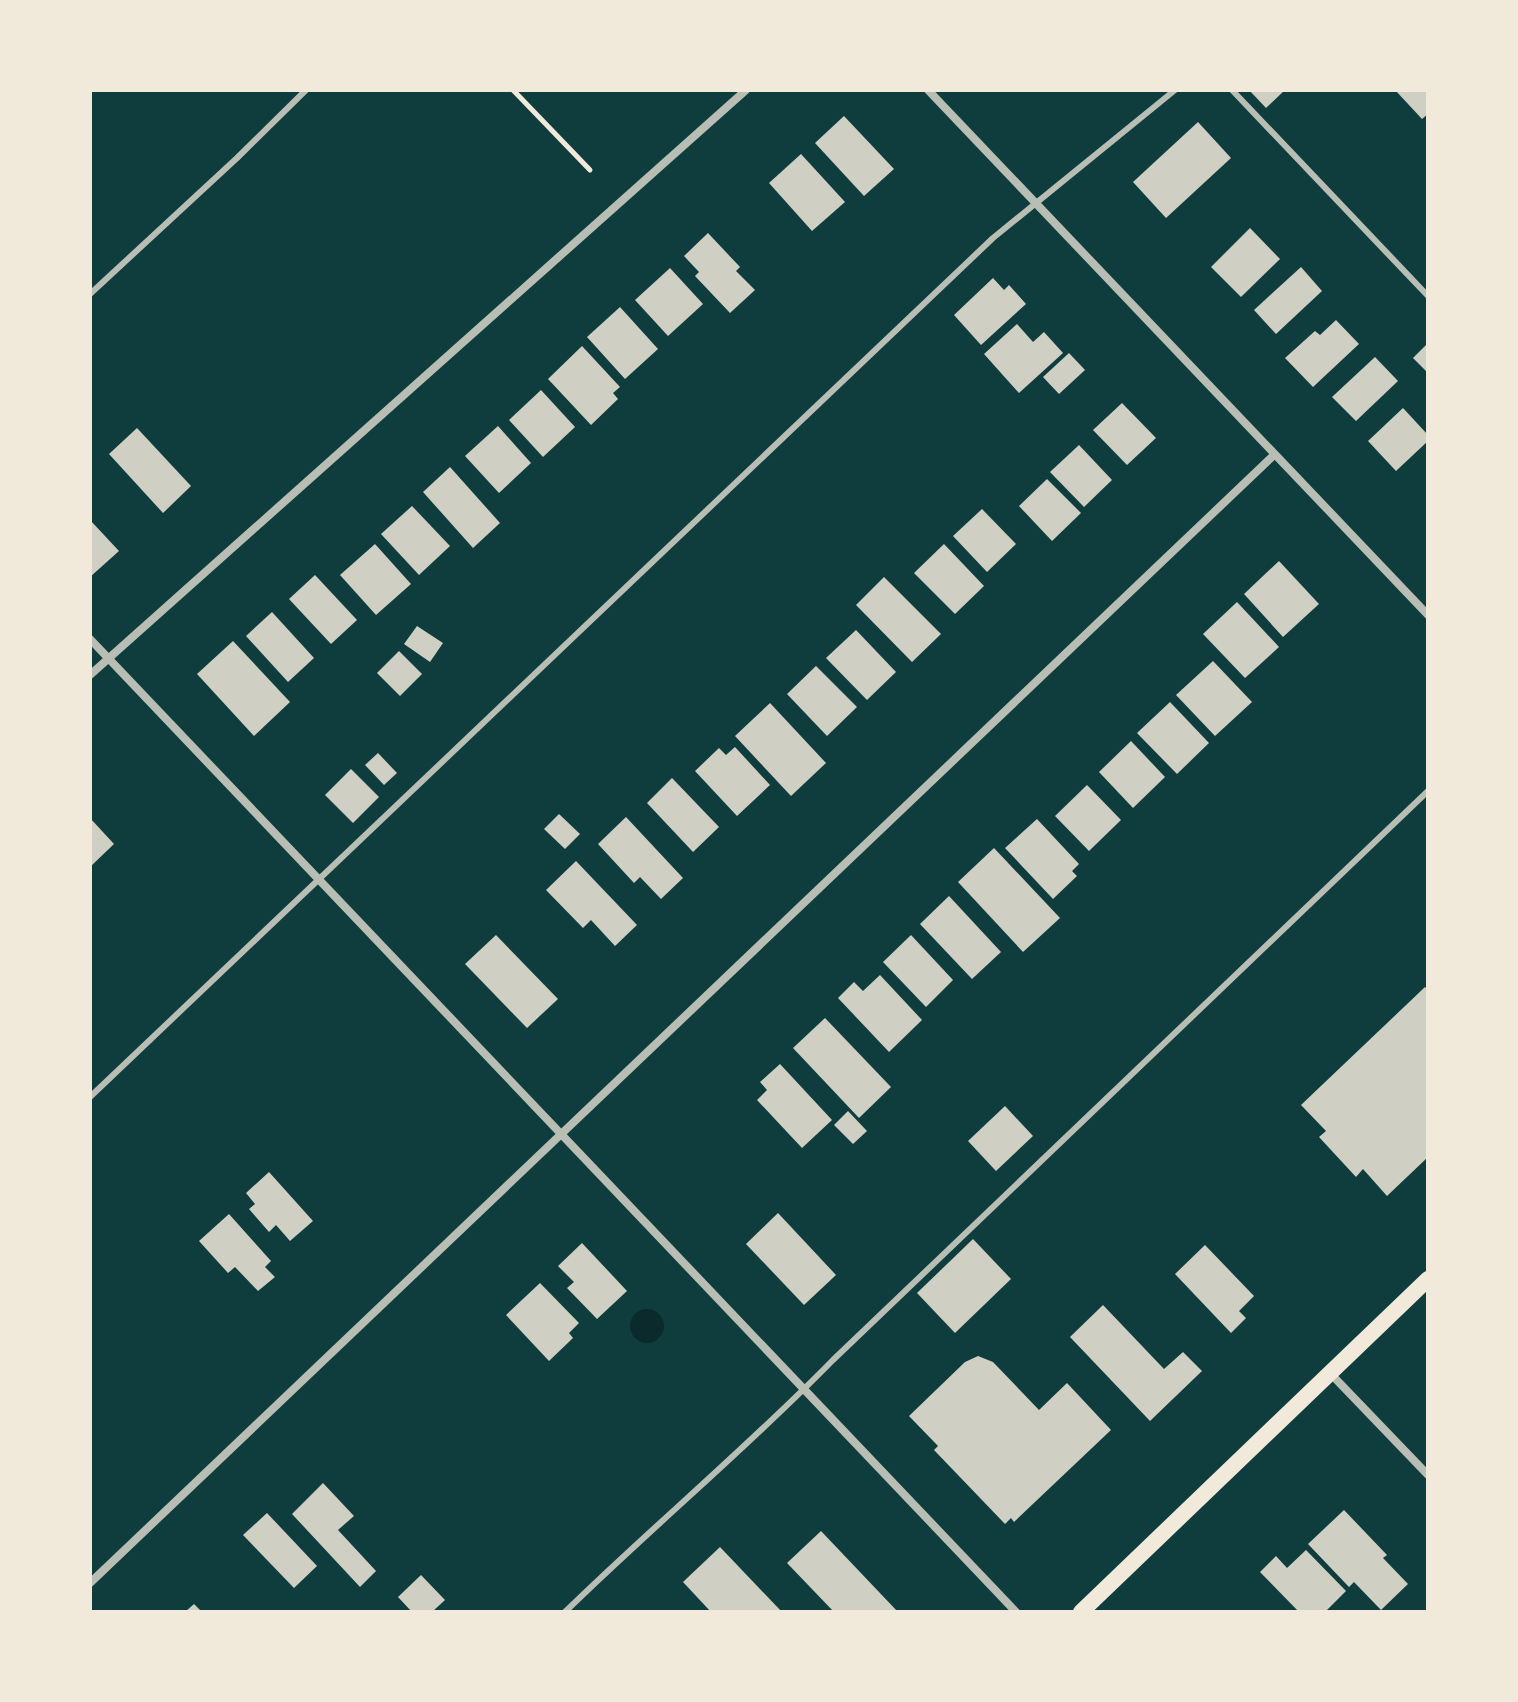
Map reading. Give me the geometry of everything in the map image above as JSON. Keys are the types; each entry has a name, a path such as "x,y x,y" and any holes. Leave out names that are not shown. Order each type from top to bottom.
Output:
{"main road":[{"path":"1081,1612 1428,1279"}],"street":[{"path":"90,675 746,90"},
{"path":"928,90 1428,615"},
{"path":"90,1583 1274,455"},
{"path":"90,639 1016,1612"},
{"path":"1329,1372 1428,1475"}],"lane":[{"path":"90,294 306,90"},
{"path":"90,1097 993,238 1175,90"},
{"path":"1232,90 1428,296"},
{"path":"565,1612 636,1542 773,1422 1428,791"}],"path":[{"path":"513,90 590,170"}],"water":[{"path":"647,1309 659,1314 664,1326 659,1338 647,1343 635,1338 630,1326 635,1314"}],"building":[{"path":"1249,90 1285,90 1266,108"},
{"path":"1395,90 1428,90 1428,114 1422,119"},
{"path":"844,116 894,169 864,196 815,143"},
{"path":"1198,122 1231,158 1166,218 1133,182"},
{"path":"801,154 845,202 812,231 769,183"},
{"path":"1250,228 1280,259 1241,297 1211,267"},
{"path":"708,233 740,267 736,271 755,290 730,313 695,276 699,272 684,256"},
{"path":"1301,267 1322,291 1276,334 1254,310"},
{"path":"670,268 703,304 668,336 635,300"},
{"path":"993,278 1004,290 1009,285 1026,304 981,345 954,315"},
{"path":"620,307 658,349 625,379 587,337"},
{"path":"1336,320 1359,344 1313,387 1285,358 1315,331 1320,335"},
{"path":"1017,324 1033,342 1044,332 1063,353 1019,393 984,354"},
{"path":"1428,343 1428,373 1413,358"},
{"path":"582,346 620,387 613,393 618,399 591,425 548,379"},
{"path":"1069,353 1085,370 1059,394 1043,377"},
{"path":"1375,357 1398,381 1356,421 1332,397"},
{"path":"541,390 575,427 543,457 509,420"},
{"path":"1122,403 1156,438 1127,465 1093,430"},
{"path":"1403,408 1428,435 1428,441 1396,471 1368,441"},
{"path":"498,426 531,463 499,493 465,456"},
{"path":"137,428 191,486 163,513 109,454"},
{"path":"1079,445 1112,480 1084,507 1050,472"},
{"path":"450,467 500,523 473,548 423,492"},
{"path":"1047,479 1081,513 1052,541 1019,506"},
{"path":"412,506 450,546 419,575 381,534"},
{"path":"982,509 1016,544 987,572 953,536"},
{"path":"90,520 119,551 90,577"},
{"path":"375,544 411,584 376,615 340,575"},
{"path":"944,544 984,586 955,614 914,573"},
{"path":"1279,561 1319,604 1283,637 1244,594"},
{"path":"315,575 357,620 331,644 289,599"},
{"path":"884,577 941,634 912,662 856,605"},
{"path":"1237,602 1279,647 1245,678 1203,634"},
{"path":"272,612 314,658 288,682 246,636"},
{"path":"417,626 443,643 430,662 404,644"},
{"path":"856,630 896,672 867,700 826,658"},
{"path":"233,641 290,702 254,736 197,674"},
{"path":"399,651 422,674 400,696 377,673"},
{"path":"1213,661 1252,702 1215,736 1176,695"},
{"path":"816,666 857,707 827,736 787,694"},
{"path":"1170,702 1209,743 1177,774 1137,733"},
{"path":"770,703 826,763 791,796 735,736"},
{"path":"1131,741 1165,777 1133,808 1099,772"},
{"path":"735,747 770,785 737,816 695,771 719,748 726,755"},
{"path":"378,753 397,773 384,785 365,765"},
{"path":"351,769 379,797 353,823 325,795"},
{"path":"672,778 719,827 693,852 647,803"},
{"path":"1087,785 1121,820 1089,851 1055,816"},
{"path":"559,814 580,834 565,849 544,829"},
{"path":"626,817 683,878 661,899 640,877 634,883 598,844"},
{"path":"90,818 114,844 90,867"},
{"path":"1037,819 1079,864 1072,871 1077,876 1053,899 1005,848"},
{"path":"994,848 1060,918 1023,952 958,882"},
{"path":"576,861 637,925 615,946 591,920 583,928 546,890"},
{"path":"949,896 1001,952 972,979 920,924"},
{"path":"496,935 558,999 527,1028 465,964"},
{"path":"911,935 953,980 926,1007 883,962"},
{"path":"880,975 922,1020 889,1052 838,998 854,982 863,991"},
{"path":"1425,987 1428,990 1428,1157 1387,1196 1363,1169 1356,1177 1319,1137 1326,1131 1301,1105"},
{"path":"825,1018 891,1087 859,1118 793,1048"},
{"path":"780,1064 832,1120 802,1148 757,1100 767,1090 760,1082"},
{"path":"1005,1106 1033,1136 996,1171 968,1141"},
{"path":"848,1111 867,1131 853,1144 834,1125"},
{"path":"269,1172 313,1221 290,1241 276,1225 269,1232 249,1209 255,1204 246,1193"},
{"path":"778,1213 836,1275 804,1305 746,1244"},
{"path":"229,1214 271,1261 265,1267 275,1277 258,1291 235,1267 228,1273 199,1241"},
{"path":"973,1239 1011,1279 955,1333 917,1293"},
{"path":"582,1243 627,1291 597,1319 567,1288 574,1282 558,1266"},
{"path":"1205,1245 1254,1296 1239,1311 1246,1318 1231,1333 1175,1274"},
{"path":"540,1283 579,1323 569,1333 573,1338 549,1361 506,1315"},
{"path":"1103,1305 1164,1369 1183,1352 1202,1371 1150,1421 1070,1337"},
{"path":"978,1356 993,1362 1039,1410 1067,1383 1111,1430 1014,1522 1011,1518 1005,1524 934,1450 938,1446 909,1416 965,1362"},
{"path":"323,1483 354,1516 338,1530 376,1571 360,1587 292,1514"},
{"path":"1344,1510 1387,1555 1383,1558 1408,1584 1381,1610 1354,1582 1349,1587 1308,1544"},
{"path":"267,1513 317,1566 294,1588 243,1535"},
{"path":"821,1531 898,1612 834,1612 787,1563"},
{"path":"720,1547 782,1612 711,1612 683,1582"},
{"path":"1306,1550 1346,1591 1325,1612 1299,1612 1260,1572 1276,1556 1287,1568"},
{"path":"421,1575 445,1600 432,1612 412,1612 398,1597"},
{"path":"194,1604 202,1612 185,1612"}]}
